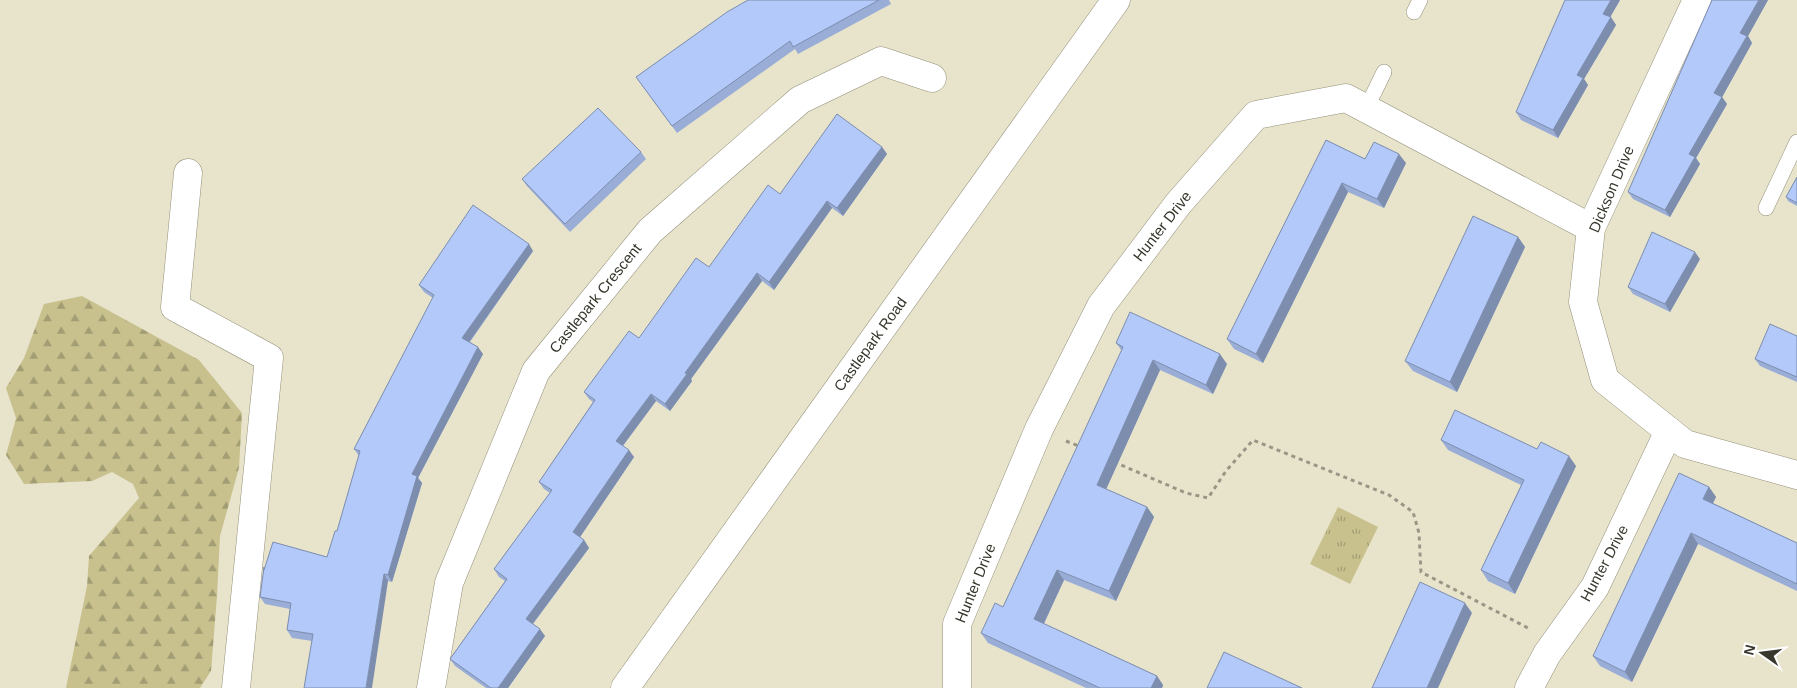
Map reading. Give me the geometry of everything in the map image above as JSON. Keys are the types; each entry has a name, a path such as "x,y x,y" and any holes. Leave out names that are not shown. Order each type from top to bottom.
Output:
{"street":[{"name":"Castlepark Road","path":"625,688 1116,0"},
{"name":"Dickson Drive","path":"1697,0 1591,228 1583,302 1605,380 1685,444 1797,475"},
{"name":"Castlepark Crescent","path":"431,688 449,583 536,371 650,231 800,100 881,61 932,78"},
{"name":"Hunter Drive","path":"957,688 957,624 1039,429 1101,306 1178,204 1256,115 1346,98 1591,228"},
{"path":"188,173 175,307 269,358 236,688"},
{"name":"Hunter Drive","path":"1529,688 1547,654 1595,587 1669,431"}],"lane":[{"path":"1366,109 1384,72"},
{"path":"1766,208 1797,142"}],"path":[{"path":"1039,429 1082,448"},
{"path":"1108,459 1186,494 1208,498 1226,471 1253,440 1389,495 1413,512 1419,533 1421,572 1556,642"}],"green space":[{"path":"82,296 199,360 242,413 239,468 220,536 211,671 200,688 66,688 87,586 89,556 139,498 133,484 112,472 92,481 24,484 6,455 16,418 6,388 24,358 44,304"},
{"path":"1338,507 1378,527 1350,584 1310,564"}],"building":[{"path":"748,0 879,0 793,47 790,41 672,126 636,77 727,12"},
{"path":"1565,0 1611,0 1603,14 1611,17 1577,75 1583,78 1553,130 1516,112"},
{"path":"1712,0 1759,0 1740,33 1747,36 1714,93 1722,97 1689,154 1695,157 1665,210 1628,192"},
{"path":"598,108 641,152 565,224 522,179"},
{"path":"837,114 882,147 837,208 827,201 769,282 757,273 665,404 651,394 616,441 629,450 573,532 584,540 526,619 540,629 498,688 491,688 450,659 507,579 494,569 552,490 539,482 595,400 584,392 629,331 639,338 696,258 709,267 768,185 780,194"},
{"path":"1326,140 1365,159 1374,142 1399,154 1377,199 1342,183 1256,354 1227,339"},
{"path":"1797,177 1797,203 1786,197"},
{"path":"473,205 529,244 462,338 478,347 412,474 417,476 388,575 384,574 366,688 304,688 313,634 287,630 291,603 260,597 264,567 264,570 273,542 327,557 335,531 337,531 360,451 354,449 434,295 419,285"},
{"path":"1473,216 1518,237 1450,382 1405,361"},
{"path":"1652,232 1695,252 1665,304 1628,287"},
{"path":"1130,312 1220,354 1206,385 1153,360 1097,485 1147,507 1109,591 1057,570 1034,619 1157,676 1151,688 1100,688 981,633 995,603 1003,607 1123,347 1116,343"},
{"path":"1770,324 1797,336 1797,377 1755,359"},
{"path":"1455,410 1537,449 1541,442 1569,456 1508,583 1481,570 1524,480 1441,440"},
{"path":"1679,473 1709,487 1703,499 1797,543 1797,584 1691,533 1625,672 1593,656"},
{"path":"1420,582 1465,603 1427,688 1372,688"},
{"path":"1224,652 1302,688 1207,688"}]}
